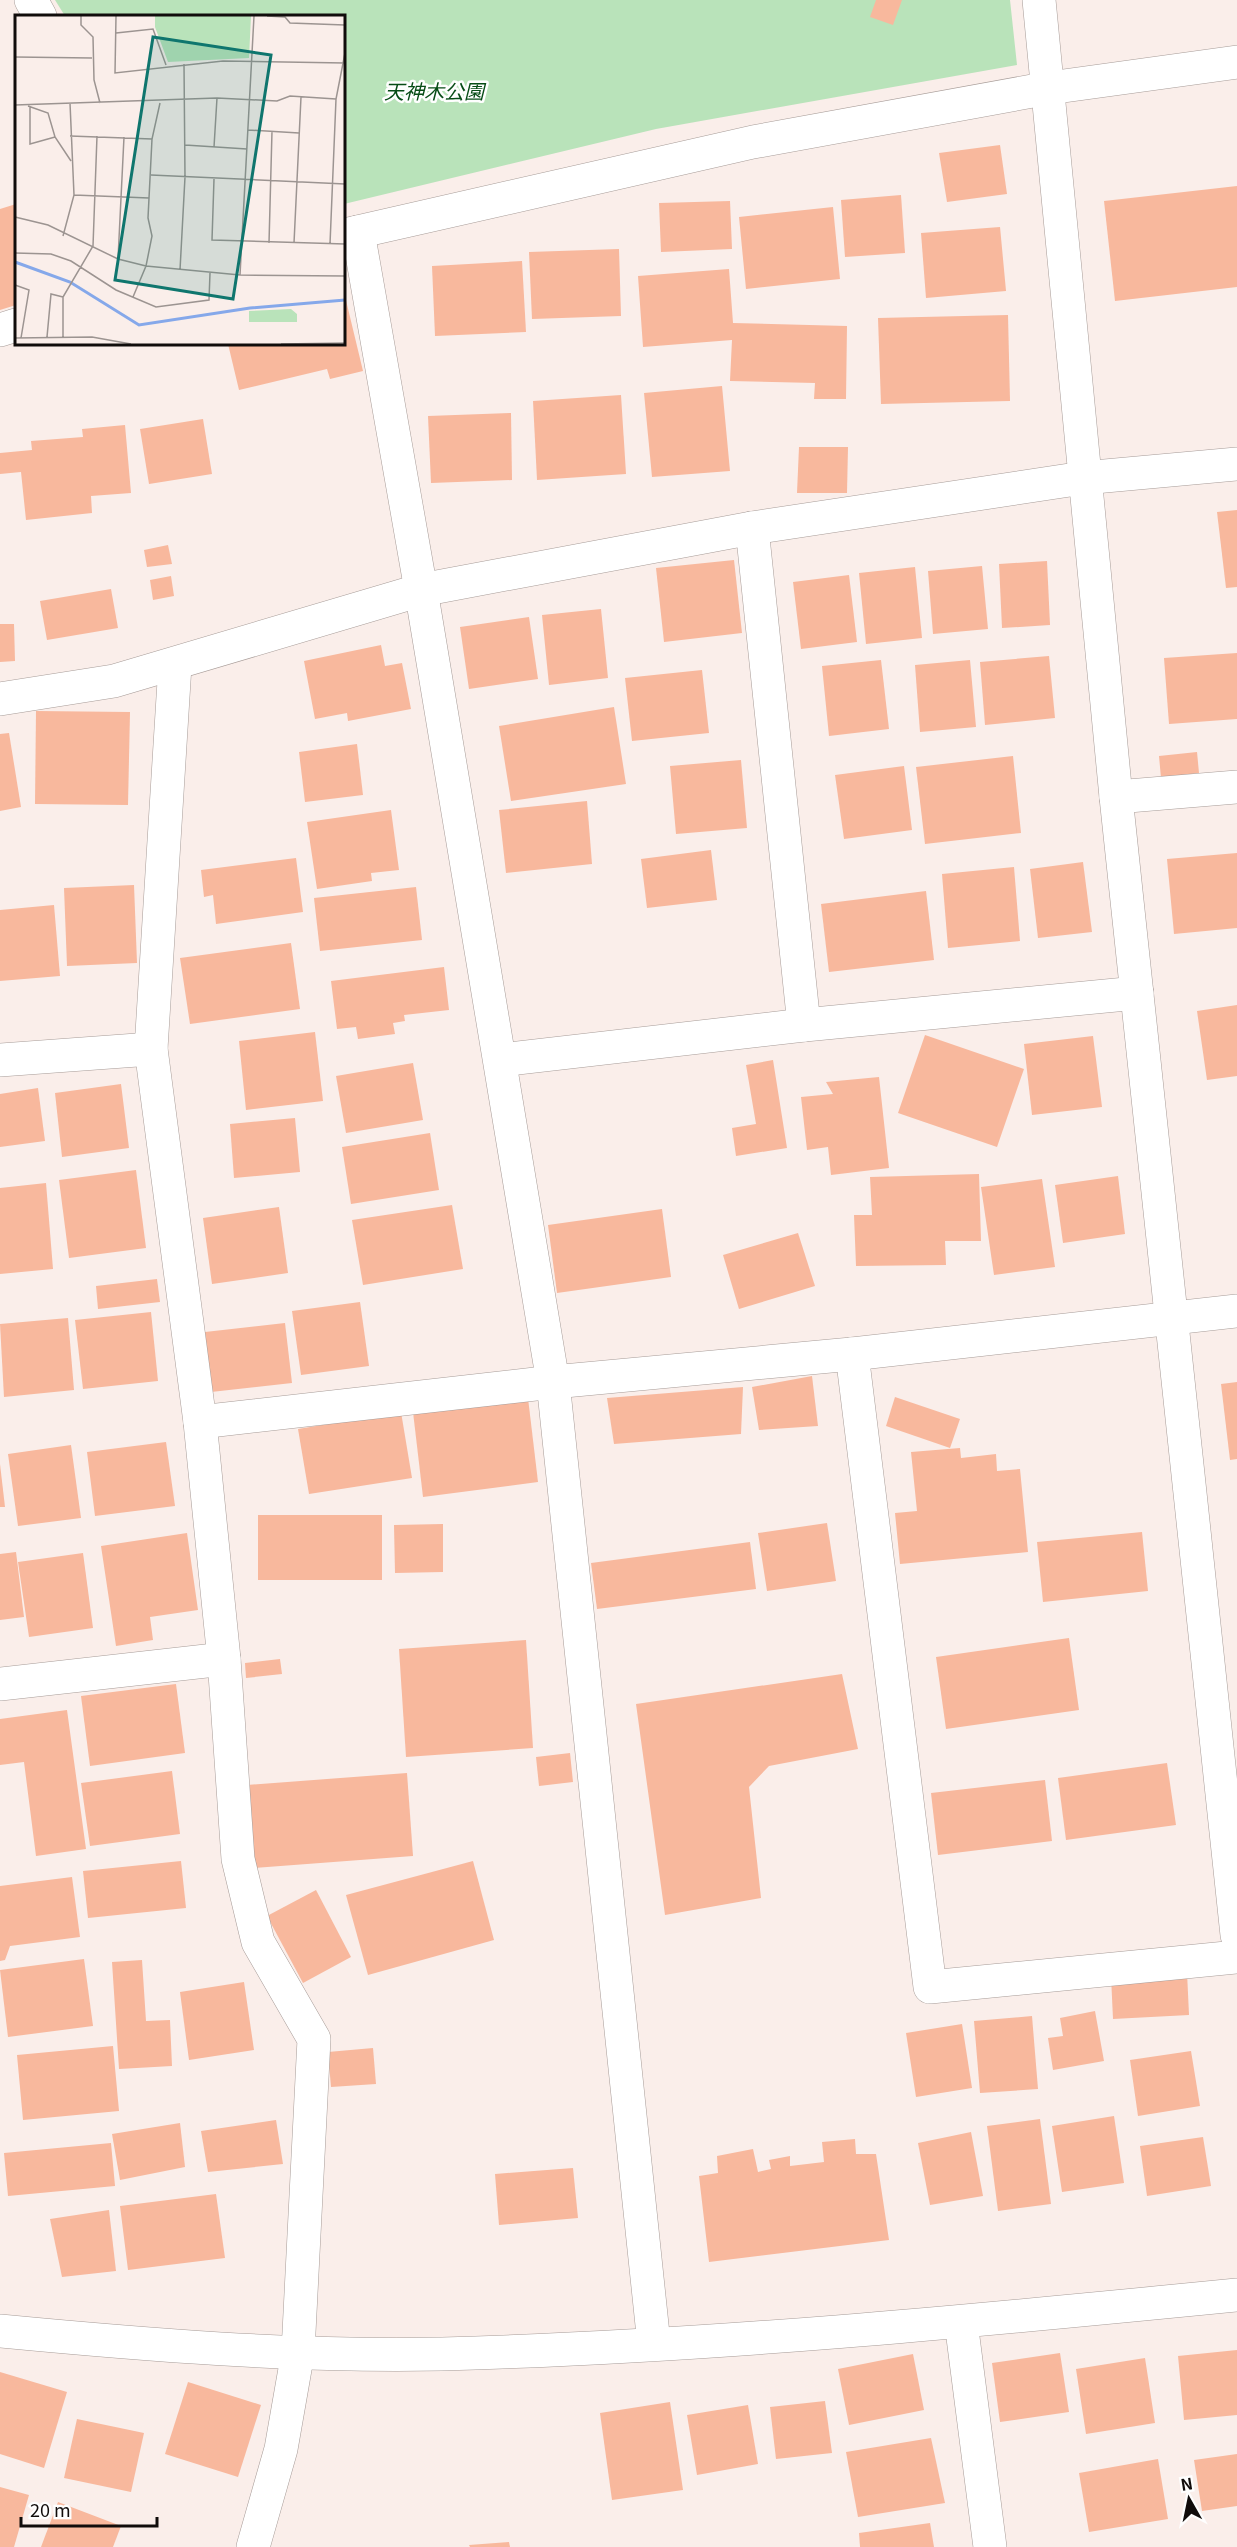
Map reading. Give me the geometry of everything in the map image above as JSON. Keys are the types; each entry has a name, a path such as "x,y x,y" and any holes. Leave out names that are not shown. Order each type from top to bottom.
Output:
{"street":[{"path":"31,0 39,15"},
{"path":"1039,0 1049,88 1083,478 1237,1935"},
{"path":"654,2344 553,1382 421,590 351,234 753,142 1049,88 1237,62"},
{"path":"0,330 15,325"},
{"path":"0,699 114,681 175,665 421,590 752,528 1083,478 1237,464"},
{"path":"752,528 804,1025"},
{"path":"175,665 151,1049 200,1422 224,1659 238,1859 258,1942 314,2039 298,2352 281,2449 254,2547"},
{"path":"1116,797 1237,787"},
{"path":"500,1060 804,1025 1137,993"},
{"path":"0,1060 151,1049"},
{"path":"200,1422 553,1382 852,1354 1173,1320 1237,1311"},
{"path":"852,1354 930,1987 1237,1957"},
{"path":"0,1684 224,1659"},
{"path":"0,2331 113,2342 298,2352 440,2354 654,2344 961,2322 1237,2295"},
{"path":"961,2322 990,2547"}],"green space":[{"name":"天神木公園","path":"55,0 1010,0 1017,65 656,129 345,204 345,15 64,15"}],"building":[{"path":"876,0 902,0 893,25 870,17"},
{"path":"1000,145 1007,194 947,202 939,153"},
{"path":"1237,186 1237,287 1115,301 1104,201"},
{"path":"901,195 905,253 845,257 841,200"},
{"path":"730,201 732,249 661,252 659,203"},
{"path":"15,204 15,305 0,310 0,209"},
{"path":"833,207 840,279 746,289 739,217"},
{"path":"1000,227 1006,291 926,298 921,233"},
{"path":"619,249 621,316 532,319 529,252"},
{"path":"522,261 526,332 435,336 432,266"},
{"path":"729,269 733,323 847,326 846,399 814,399 815,383 730,381 732,340 643,347 638,276"},
{"path":"345,296 363,371 330,379 327,369 239,390 228,345 345,345"},
{"path":"1008,315 1010,401 881,404 878,318"},
{"path":"722,386 730,471 652,477 644,393"},
{"path":"621,395 626,474 537,480 533,401"},
{"path":"511,413 512,480 431,483 428,416"},
{"path":"203,419 212,474 149,484 140,429"},
{"path":"125,425 131,493 91,496 92,513 26,520 21,472 0,474 0,453 32,450 31,441 83,437 82,429"},
{"path":"799,447 848,447 847,493 797,493"},
{"path":"1237,510 1237,587 1226,588 1217,512"},
{"path":"168,545 172,564 147,567 144,550"},
{"path":"734,560 742,633 664,642 656,568"},
{"path":"1047,561 1050,625 1002,628 999,564"},
{"path":"982,566 988,629 933,634 928,571"},
{"path":"915,567 922,638 866,644 859,573"},
{"path":"849,575 857,642 801,649 793,582"},
{"path":"171,576 174,596 153,600 150,580"},
{"path":"111,589 118,628 47,640 40,601"},
{"path":"601,609 608,678 549,685 542,615"},
{"path":"529,617 538,679 469,689 460,627"},
{"path":"0,624 14,624 15,661 0,662"},
{"path":"381,645 385,666 402,663 411,709 348,721 347,713 315,719 304,661"},
{"path":"1237,653 1237,719 1169,724 1164,658"},
{"path":"1049,656 1055,718 985,725 980,662"},
{"path":"881,660 889,729 829,736 822,666"},
{"path":"970,660 976,727 920,732 915,665"},
{"path":"702,670 709,733 632,741 625,678"},
{"path":"614,707 626,784 511,801 499,726"},
{"path":"36,711 130,712 128,805 35,804"},
{"path":"9,733 21,807 0,811 0,734"},
{"path":"357,744 363,795 305,802 299,752"},
{"path":"1197,752 1199,773 1161,778 1159,756"},
{"path":"1013,756 1021,833 925,844 916,767"},
{"path":"741,760 747,828 676,834 670,766"},
{"path":"904,766 912,830 844,839 835,775"},
{"path":"587,801 592,864 506,873 499,810"},
{"path":"391,810 399,870 371,873 372,881 317,889 307,822"},
{"path":"711,850 717,900 647,908 641,859"},
{"path":"1237,853 1237,928 1174,934 1167,859"},
{"path":"296,858 303,912 216,924 213,895 204,897 201,870"},
{"path":"1083,862 1092,932 1038,938 1030,869"},
{"path":"1014,867 1020,941 948,948 942,874"},
{"path":"134,885 137,963 67,966 64,888"},
{"path":"416,887 422,940 320,951 314,898"},
{"path":"926,891 934,960 829,972 821,904"},
{"path":"54,905 60,976 0,981 0,910"},
{"path":"291,943 300,1009 190,1024 180,958"},
{"path":"444,967 449,1010 404,1015 405,1021 393,1023 395,1034 358,1039 356,1027 337,1029 331,981"},
{"path":"1237,1005 1237,1076 1207,1080 1197,1011"},
{"path":"315,1032 323,1101 246,1110 239,1041"},
{"path":"925,1035 1024,1069 997,1147 898,1113"},
{"path":"1093,1036 1102,1107 1032,1115 1024,1044"},
{"path":"773,1060 787,1148 736,1156 732,1128 756,1124 746,1065"},
{"path":"413,1063 423,1120 346,1133 336,1076"},
{"path":"879,1077 889,1168 831,1175 828,1147 807,1150 801,1097 833,1094 826,1082"},
{"path":"121,1084 129,1148 62,1157 55,1093"},
{"path":"38,1088 45,1141 0,1147 0,1094"},
{"path":"295,1118 300,1172 234,1178 230,1124"},
{"path":"430,1133 439,1190 351,1204 342,1147"},
{"path":"136,1170 146,1248 69,1258 59,1180"},
{"path":"979,1174 981,1241 945,1241 946,1265 856,1266 854,1215 872,1215 870,1177"},
{"path":"1118,1176 1125,1234 1063,1243 1055,1185"},
{"path":"1042,1179 1055,1267 994,1275 981,1187"},
{"path":"46,1183 53,1269 0,1274 0,1188"},
{"path":"452,1205 463,1269 363,1285 352,1220"},
{"path":"279,1207 288,1273 212,1284 203,1218"},
{"path":"662,1209 671,1277 557,1293 548,1225"},
{"path":"798,1233 815,1286 739,1309 723,1255"},
{"path":"157,1279 160,1302 98,1309 96,1286"},
{"path":"360,1302 369,1366 301,1375 292,1311"},
{"path":"151,1312 158,1381 83,1389 75,1320"},
{"path":"68,1318 74,1390 4,1397 0,1324"},
{"path":"285,1323 292,1383 211,1392 205,1332"},
{"path":"812,1376 818,1426 759,1430 752,1387"},
{"path":"1237,1382 1237,1459 1230,1460 1221,1384"},
{"path":"743,1387 741,1434 614,1444 607,1398"},
{"path":"895,1397 960,1419 950,1448 886,1426"},
{"path":"528,1398 538,1482 423,1497 413,1412"},
{"path":"401,1412 412,1478 309,1494 298,1429"},
{"path":"166,1442 175,1506 95,1516 87,1452"},
{"path":"71,1445 81,1518 18,1526 8,1454"},
{"path":"960,1448 961,1458 996,1454 997,1471 1020,1469 1028,1552 900,1564 895,1513 917,1511 911,1452"},
{"path":"0,1464 5,1507 0,1507"},
{"path":"258,1515 382,1515 382,1580 258,1580"},
{"path":"827,1523 836,1581 767,1591 758,1533"},
{"path":"443,1524 443,1572 395,1573 394,1525"},
{"path":"1142,1532 1148,1591 1043,1602 1037,1542"},
{"path":"187,1533 198,1610 150,1617 153,1640 116,1646 101,1546"},
{"path":"750,1542 756,1589 597,1609 591,1563"},
{"path":"16,1552 24,1617 0,1620 0,1554"},
{"path":"83,1553 93,1628 29,1637 18,1562"},
{"path":"1069,1638 1079,1710 946,1729 936,1657"},
{"path":"526,1640 533,1748 406,1757 399,1649"},
{"path":"280,1659 282,1674 246,1678 245,1663"},
{"path":"842,1674 858,1749 769,1766 749,1787 761,1898 665,1915 636,1704"},
{"path":"176,1684 185,1753 90,1766 81,1696"},
{"path":"67,1710 86,1849 36,1856 24,1762 0,1765 0,1719"},
{"path":"570,1753 573,1782 539,1786 536,1757"},
{"path":"1167,1763 1176,1825 1066,1840 1058,1778"},
{"path":"172,1771 180,1834 90,1846 81,1783"},
{"path":"407,1773 413,1856 254,1868 247,1785"},
{"path":"1045,1780 1052,1841 938,1855 931,1793"},
{"path":"181,1861 186,1908 88,1918 83,1871"},
{"path":"473,1861 494,1940 368,1975 346,1895"},
{"path":"72,1877 80,1937 10,1946 5,1960 0,1961 0,1886"},
{"path":"316,1890 351,1957 303,1983 267,1916"},
{"path":"84,1959 93,2026 8,2037 0,1970"},
{"path":"142,1960 146,2021 170,2020 172,2066 119,2069 112,1962"},
{"path":"1187,1972 1189,2015 1113,2019 1111,1976"},
{"path":"244,1982 254,2050 189,2060 180,1992"},
{"path":"1095,2011 1104,2061 1053,2070 1048,2038 1063,2036 1060,2018"},
{"path":"1032,2016 1038,2089 980,2093 974,2021"},
{"path":"962,2024 972,2088 916,2097 906,2033"},
{"path":"113,2046 119,2111 23,2120 17,2055"},
{"path":"373,2048 376,2084 331,2087 328,2052"},
{"path":"1191,2051 1200,2106 1138,2116 1130,2060"},
{"path":"1114,2116 1124,2183 1062,2192 1052,2126"},
{"path":"1040,2119 1051,2204 998,2211 987,2126"},
{"path":"276,2120 283,2164 208,2172 201,2131"},
{"path":"180,2123 185,2167 120,2180 112,2134"},
{"path":"971,2132 983,2196 930,2205 918,2143"},
{"path":"1203,2137 1211,2186 1147,2196 1140,2146"},
{"path":"855,2139 856,2154 876,2154 889,2240 709,2262 699,2176 718,2173 717,2156 753,2149 758,2172 771,2169 769,2160 790,2156 790,2166 824,2162 822,2142"},
{"path":"111,2143 115,2186 8,2196 4,2153"},
{"path":"573,2168 578,2218 499,2225 495,2174"},
{"path":"216,2194 225,2258 128,2270 120,2206"},
{"path":"109,2210 116,2271 62,2277 50,2219"},
{"path":"1237,2350 1237,2415 1184,2420 1178,2356"},
{"path":"1060,2353 1069,2412 1000,2422 992,2363"},
{"path":"913,2354 924,2410 849,2425 838,2369"},
{"path":"1145,2358 1155,2423 1086,2434 1076,2369"},
{"path":"0,2372 67,2392 44,2468 0,2454"},
{"path":"188,2382 261,2405 238,2477 165,2454"},
{"path":"825,2401 832,2453 776,2459 770,2407"},
{"path":"670,2402 683,2490 612,2500 600,2413"},
{"path":"748,2405 758,2464 697,2475 687,2415"},
{"path":"77,2419 144,2433 131,2492 64,2478"},
{"path":"931,2438 945,2503 858,2517 846,2452"},
{"path":"1237,2454 1237,2506 1202,2511 1194,2460"},
{"path":"1158,2459 1168,2519 1089,2532 1079,2473"},
{"path":"0,2487 29,2495 14,2547 0,2547"},
{"path":"58,2502 121,2526 113,2547 41,2547"},
{"path":"930,2523 934,2547 860,2547 859,2533"},
{"path":"509,2542 510,2547 470,2547 469,2545"}]}
